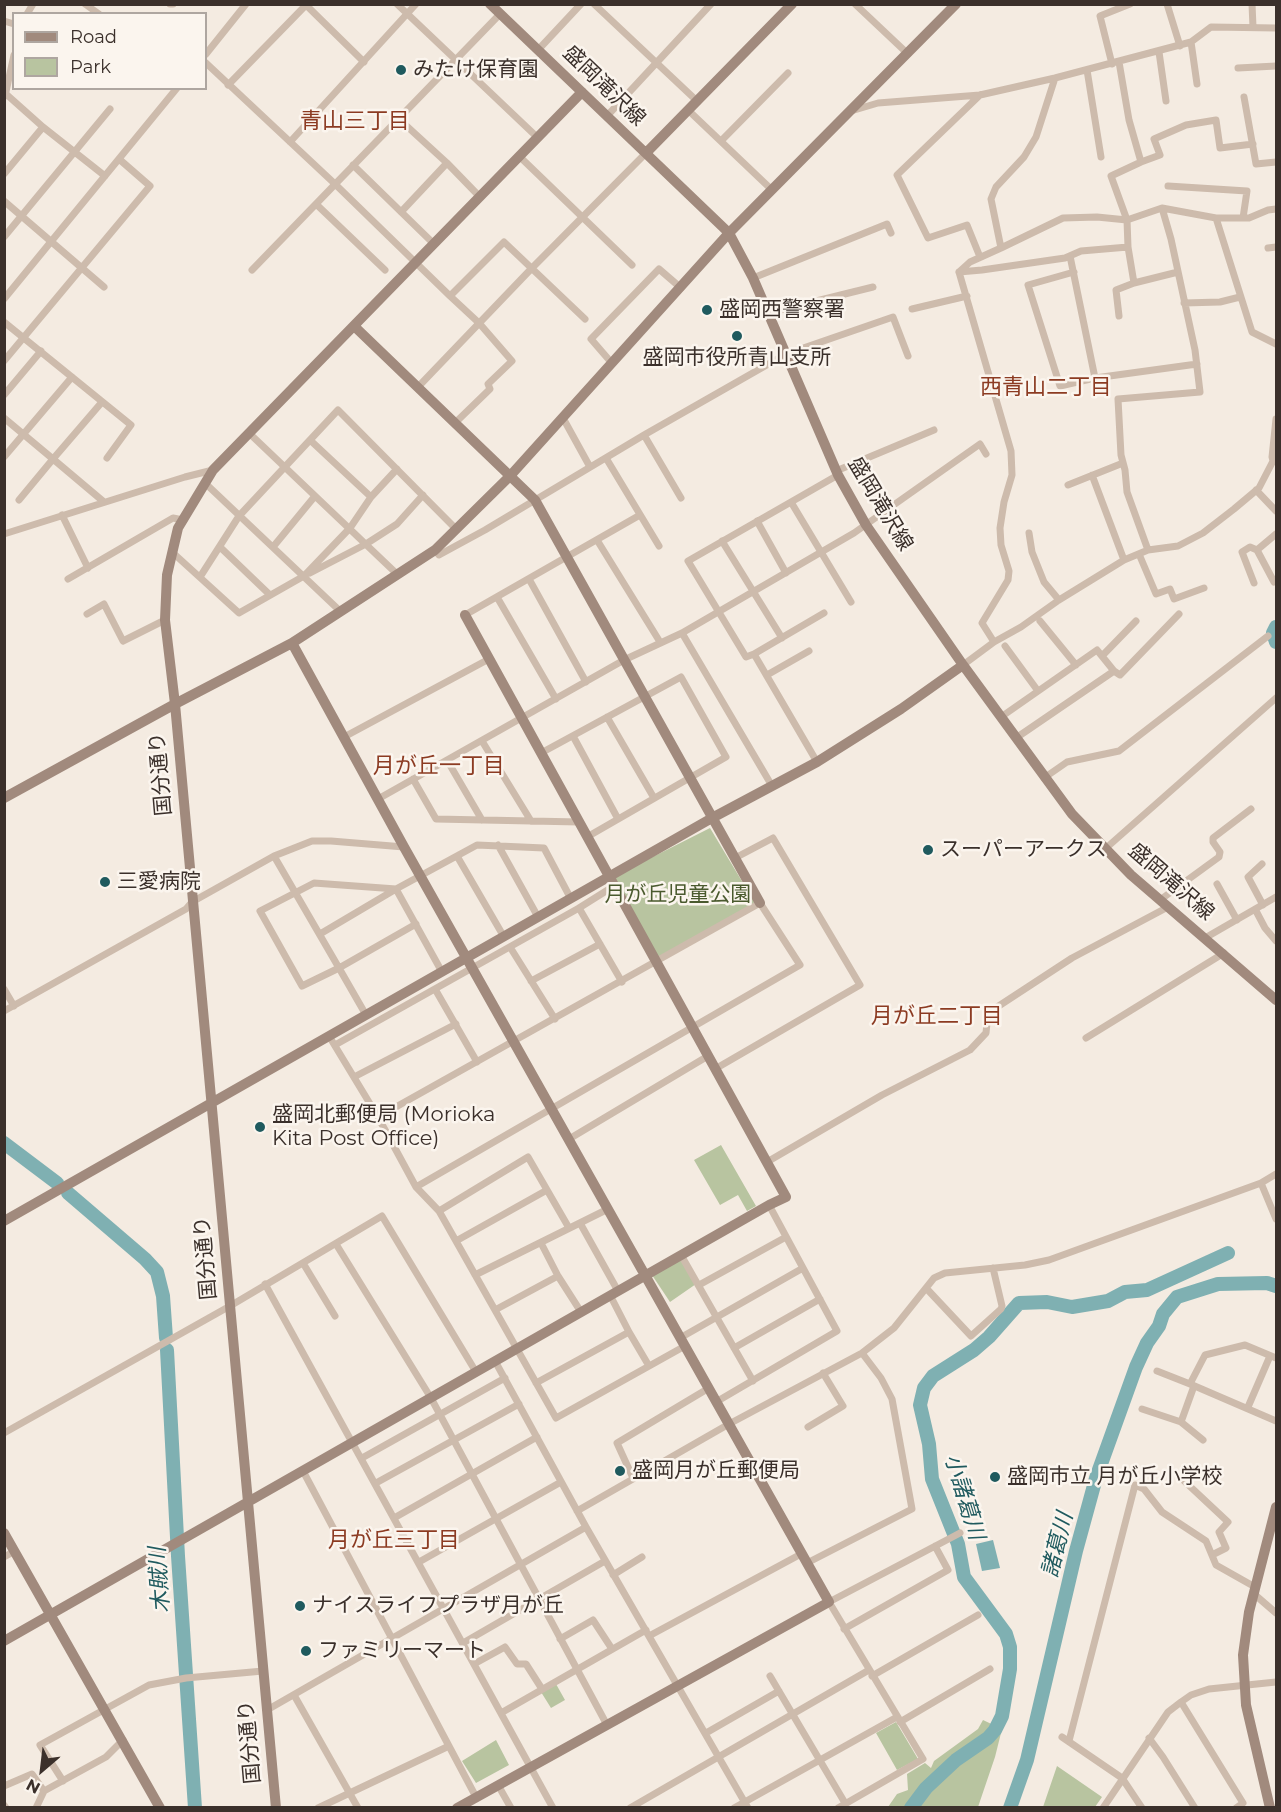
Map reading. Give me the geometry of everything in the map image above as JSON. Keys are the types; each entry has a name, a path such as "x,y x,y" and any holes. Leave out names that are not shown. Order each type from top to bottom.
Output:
{"street":[{"path":"207,53 246,4"},
{"path":"398,4 538,138"},
{"path":"290,142 416,4"},
{"name":"盛岡滝沢線","path":"490,4 729,233 753,278 837,473 866,525 963,665 1072,814 1105,849 1164,904 1224,953 1276,1000"},
{"path":"538,50 581,4"},
{"path":"594,4 698,101"},
{"path":"607,116 711,4"},
{"path":"418,387 792,4"},
{"path":"855,4 908,54"},
{"path":"4,798 292,643 435,550 510,476 729,233 956,4"},
{"path":"1130,4 1100,16 1116,63 1141,162"},
{"path":"1167,4 1180,46"},
{"path":"1252,4 1253,27"},
{"path":"228,85 305,5 364,62"},
{"path":"252,270 500,14"},
{"path":"850,111 878,103 980,95 1055,78 1180,46 1191,42 1211,27 1276,28"},
{"path":"1191,42 1197,84"},
{"path":"1159,52 1166,101"},
{"path":"12,64 5,96 105,176"},
{"path":"207,64 479,323 512,361 488,384 490,389 455,423"},
{"path":"1238,68 1276,66"},
{"path":"1087,70 1101,157"},
{"path":"721,141 788,73"},
{"path":"1001,248 991,199 996,186 1024,157 1036,137 1055,78"},
{"path":"4,299 175,90"},
{"name":"国分通り","path":"276,1808 175,704 165,620 165,594 172,552 178,528 213,470 582,92"},
{"path":"980,95 897,175 928,238 967,225 980,257"},
{"path":"1244,97 1256,164 1276,162"},
{"path":"4,237 110,110"},
{"path":"688,110 772,190"},
{"path":"399,119 480,197"},
{"path":"1134,283 1128,247 1127,220 1111,176 1160,155 1154,139 1186,125 1216,120 1220,148 1253,144"},
{"path":"4,174 43,127"},
{"path":"519,156 632,265"},
{"path":"4,361 150,186 119,159"},
{"path":"401,212 447,163"},
{"path":"353,165 434,244"},
{"path":"1168,186 1247,191 1243,218"},
{"path":"4,201 104,287"},
{"path":"316,204 385,270"},
{"path":"959,272 970,262 1063,218 1097,217 1127,220 1162,208 1216,218 1249,218 1276,209"},
{"path":"1148,550 1127,492 1120,455 1118,399 1200,392 1197,364 1178,272 1162,208"},
{"path":"1216,218 1252,332 1276,344"},
{"path":"753,278 886,224 891,233"},
{"path":"450,296 504,242 585,319"},
{"path":"959,272 1070,256 1081,251 1128,247"},
{"path":"1070,256 1095,378"},
{"path":"610,361 591,339 659,269 681,288"},
{"path":"959,272 1011,451 1012,475 1004,502 1000,528 1001,545 1009,572 1008,580 982,623 994,642"},
{"path":"1074,272 1028,285 1060,386 1095,378 1197,364"},
{"path":"1119,316 1116,290 1178,272"},
{"path":"768,313 873,287"},
{"path":"912,309 967,296"},
{"path":"1184,303 1220,302 1240,297"},
{"path":"435,550 439,555 786,354 893,317 909,356"},
{"path":"4,322 131,425 107,458"},
{"path":"354,326 535,500 760,903 800,965 416,1187"},
{"path":"4,395 41,351"},
{"path":"4,457 72,377"},
{"path":"19,500 102,402"},
{"path":"200,577 239,516 338,410 456,529"},
{"path":"4,418 104,502"},
{"path":"563,418 590,467"},
{"path":"4,1221 211,1104 435,989 579,908 612,882 712,818 817,762 901,710 994,642 1124,560 1148,550 1178,546 1203,533 1256,490 1275,461 1272,457 1276,419"},
{"path":"824,613 746,657 688,561 837,473 934,430"},
{"path":"249,433 398,575"},
{"path":"644,435 681,498"},
{"path":"310,440 371,497"},
{"path":"378,799 586,681 682,633 786,573 866,525 980,444 986,454"},
{"path":"606,458 659,546"},
{"path":"1068,485 1123,463"},
{"path":"304,576 350,528 371,497 397,469"},
{"path":"4,534 62,514 213,470"},
{"path":"1092,475 1124,560"},
{"path":"205,483 340,610"},
{"path":"1256,490 1276,511"},
{"path":"172,552 239,613 366,544 397,524 423,495"},
{"path":"273,547 315,496"},
{"path":"791,502 851,602"},
{"path":"62,514 88,568"},
{"path":"4,1641 768,1205 786,1197 465,615 640,515"},
{"path":"68,579 173,518 183,520"},
{"path":"757,521 786,573"},
{"path":"1029,533 1032,552 1044,582 1059,600"},
{"path":"1257,550 1276,534"},
{"path":"597,540 660,642"},
{"path":"722,541 782,638"},
{"path":"220,547 270,595"},
{"path":"1254,583 1242,552 1250,547 1257,550 1276,584"},
{"path":"1139,554 1156,594 1170,589 1174,599 1204,588"},
{"path":"529,579 586,681"},
{"path":"497,597 556,699"},
{"path":"87,614 104,604 123,640 165,620"},
{"path":"1001,717 1098,650 1120,675 1179,614"},
{"path":"1040,621 1076,665"},
{"path":"1102,656 1136,621"},
{"path":"682,633 772,786"},
{"path":"1044,778 1067,762 1119,751 1268,636"},
{"path":"292,643 804,1559 923,1759 838,1808"},
{"path":"1005,646 1038,691"},
{"path":"766,675 809,651"},
{"path":"754,654 817,762"},
{"path":"344,737 489,658"},
{"path":"1016,738 1114,670"},
{"path":"541,753 681,677 726,757 587,837"},
{"path":"1105,849 1276,698"},
{"path":"607,717 654,798"},
{"path":"573,736 618,819"},
{"path":"482,741 531,821"},
{"path":"447,760 482,820"},
{"path":"413,779 436,819 579,822"},
{"path":"767,1162 882,1095 970,1050 986,1033 988,1013 1072,958 1164,904 1219,857 1220,852 1212,842 1213,838 1251,809"},
{"path":"715,1069 860,984 773,838 735,858"},
{"path":"4,1011 186,909 192,902 274,856 312,842 331,841 404,847"},
{"path":"320,934 477,845 544,848 571,899"},
{"path":"498,845 538,917"},
{"path":"274,856 366,1016"},
{"path":"457,856 504,937"},
{"path":"1262,864 1248,877 1263,905"},
{"path":"332,1041 366,1016 538,917 571,899 612,882"},
{"path":"396,889 314,883 260,911 302,986 339,968 416,924"},
{"path":"1217,884 1237,920"},
{"path":"396,889 442,972"},
{"path":"1205,938 1276,897"},
{"path":"378,1117 760,903"},
{"path":"579,908 622,982"},
{"path":"1255,909 1265,928 1276,941"},
{"path":"531,981 600,944"},
{"path":"510,947 555,1019"},
{"path":"1086,1038 1224,953"},
{"path":"435,989 477,1062"},
{"path":"4,990 14,1006"},
{"path":"354,1077 456,1024"},
{"path":"332,1041 378,1117 416,1187 439,1211 556,1418 649,1366 717,1316 803,1268"},
{"path":"569,1139 708,1056"},
{"path":"439,1211 528,1157 569,1228"},
{"path":"577,1511 729,1424 862,1353 894,1328 934,1278 945,1273 1049,1260 1261,1183 1276,1174"},
{"path":"1261,1183 1276,1219"},
{"path":"456,1241 547,1190"},
{"path":"716,1402 837,1331 768,1205"},
{"path":"475,1275 608,1209"},
{"path":"4,1433 230,1306 382,1216 476,1372"},
{"path":"580,1223 614,1293 629,1332 649,1366"},
{"path":"699,1285 786,1237"},
{"path":"541,1243 558,1276 581,1312"},
{"path":"336,1244 430,1398 607,1725"},
{"path":"681,1255 753,1381"},
{"path":"303,1263 335,1316"},
{"path":"926,1288 971,1336 1001,1310 993,1268"},
{"path":"495,1310 558,1276"},
{"path":"265,1284 553,1808"},
{"path":"734,1348 820,1299"},
{"path":"536,1383 629,1332"},
{"path":"1181,1422 1192,1385 1205,1355 1245,1345 1273,1357 1248,1407"},
{"path":"501,1713 612,1649 912,1509 892,1399 862,1353"},
{"path":"495,1361 613,1575 746,1805"},
{"path":"1157,1371 1248,1407 1276,1421"},
{"path":"808,1427 843,1406 823,1373"},
{"path":"362,1458 505,1378"},
{"path":"633,1478 616,1443 709,1388"},
{"path":"376,1483 519,1404"},
{"path":"1142,1409 1181,1422 1203,1440"},
{"path":"394,1518 537,1437"},
{"path":"303,1471 476,1797"},
{"path":"1181,1478 1228,1522 1220,1532 1226,1548 1212,1555"},
{"path":"418,1562 561,1482"},
{"path":"1069,1741 1136,1485 1144,1489 1162,1512 1206,1541 1216,1565 1254,1591 1276,1613"},
{"path":"1270,1808 1250,1725 1244,1684 1245,1635 1276,1507"},
{"path":"267,1710 586,1527"},
{"path":"4,1533 10,1554 51,1614 160,1808"},
{"path":"458,1808 829,1602 960,1533"},
{"path":"844,1629 948,1570 935,1546"},
{"path":"613,1575 642,1557"},
{"path":"463,1643 606,1561"},
{"path":"630,1808 792,1714 978,1615"},
{"path":"560,1638 593,1620 612,1649"},
{"path":"474,1664 505,1647 517,1664 526,1664 542,1689"},
{"path":"734,1808 746,1805 819,1760 990,1669"},
{"path":"63,1781 40,1745 149,1685 186,1678 263,1671"},
{"path":"770,1676 845,1803"},
{"path":"1103,1808 1168,1712 1181,1702 1191,1695 1209,1689 1276,1682"},
{"path":"706,1733 779,1691"},
{"path":"294,1695 358,1808"},
{"path":"1181,1702 1242,1803 1236,1808"},
{"path":"1062,1737 1122,1778 1142,1808"},
{"path":"1149,1738 1195,1808"},
{"path":"36,1808 44,1791 106,1757 123,1740"},
{"path":"318,1808 449,1746"},
{"path":"4,1786 32,1774 44,1791"},
{"path":"498,1785 511,1808"},
{"path":"644,1799 649,1808"}],"green space":[{"name":"月が丘児童公園","path":"710,828 755,903 659,960 613,877"},
{"path":"721,1145 756,1206 747,1211 738,1195 720,1205 694,1160"},
{"path":"680,1258 696,1284 670,1302 652,1275"},
{"path":"556,1684 565,1700 551,1708 541,1692"},
{"path":"983,1720 1002,1729 978,1807 888,1807 897,1794 908,1790 907,1774 925,1763 931,1768 934,1761 978,1729"},
{"path":"896,1722 918,1759 897,1770 876,1733"},
{"path":"496,1740 509,1765 476,1783 462,1761"},
{"path":"1057,1766 1102,1797 1095,1807 1043,1807"}],"water":[{"path":"993,1540 1000,1568 982,1571 976,1544"}],"waterway":[{"name":"小諸葛川","path":"1276,627 1273,633 1276,642"},
{"name":"木賊川","path":"4,1143 57,1183"},
{"name":"木賊川","path":"68,1193 157,1272 163,1296 166,1338"},
{"name":"小諸葛川","path":"911,1808 926,1788 956,1760 988,1738 995,1730 1002,1716 1010,1669 1010,1647 1006,1634 964,1577 958,1544 932,1479 929,1444 920,1405 924,1388 933,1376 974,1350 989,1337 1019,1303 1047,1302 1072,1307 1108,1301 1125,1292 1147,1290 1228,1253"},
{"name":"諸葛川","path":"1010,1808 1027,1760 1076,1551 1096,1478 1136,1367 1147,1343 1159,1326 1163,1314 1177,1297 1218,1284 1267,1283 1276,1286"},
{"name":"木賊川","path":"167,1350 195,1808"}],"place":[{"name":"みたけ保育園","path":"401,70"},
{"name":"盛岡西警察署","path":"707,310"},
{"name":"盛岡市役所青山支所","path":"737,336"},
{"name":"スーパーアークス","path":"928,850"},
{"name":"三愛病院","path":"105,882"},
{"name":"盛岡北郵便局 (Morioka Kita Post Office)","path":"260,1127"},
{"name":"盛岡月が丘郵便局","path":"620,1471"},
{"name":"盛岡市立 月が丘小学校","path":"995,1477"},
{"name":"ナイスライフプラザ月が丘","path":"300,1606"},
{"name":"ファミリーマート","path":"306,1651"}],"district":[{"name":"青山三丁目","path":"355,122"},
{"name":"西青山二丁目","path":"1046,388"},
{"name":"月が丘一丁目","path":"439,767"},
{"name":"月が丘二丁目","path":"937,1017"},
{"name":"月が丘三丁目","path":"394,1541"}]}
